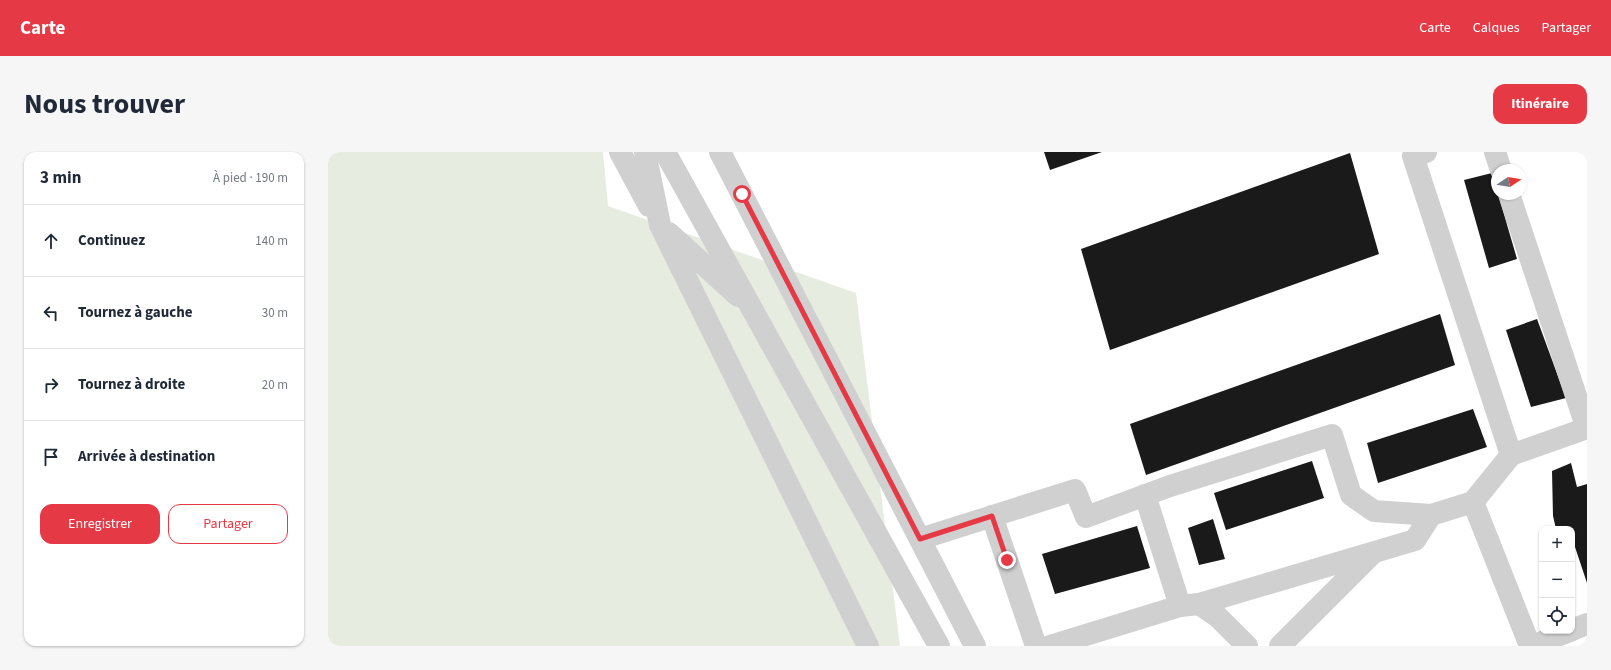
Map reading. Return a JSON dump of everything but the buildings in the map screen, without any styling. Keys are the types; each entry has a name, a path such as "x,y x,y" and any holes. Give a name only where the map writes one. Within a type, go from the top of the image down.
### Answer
{"street":[{"path":"620,152 660,226 868,646"},
{"path":"645,152 660,226 752,309"},
{"path":"665,152 939,646"},
{"path":"720,152 975,646"},
{"path":"1426,152 1413,156 1510,455"},
{"path":"1495,152 1499,164"},
{"path":"920,539 1075,490 1086,517 1145,495 1332,435 1351,495 1374,511 1431,515 1473,502 1510,455 1587,429 1511,200"},
{"path":"1145,495 1190,605 1218,616 1247,646"},
{"path":"1473,502 1531,646 1563,634"},
{"path":"1050,646 1415,540 1431,515"},
{"path":"992,516 1036,646"},
{"path":"1280,646 1373,552"},
{"path":"1575,629 1587,624"},
{"path":"1572,634 1578,646"}],"shaded area":[{"path":"328,152 603,152 608,206 856,293 900,646 328,646"}],"route":[{"path":"742,194 920,539 992,516 1007,560"}]}
